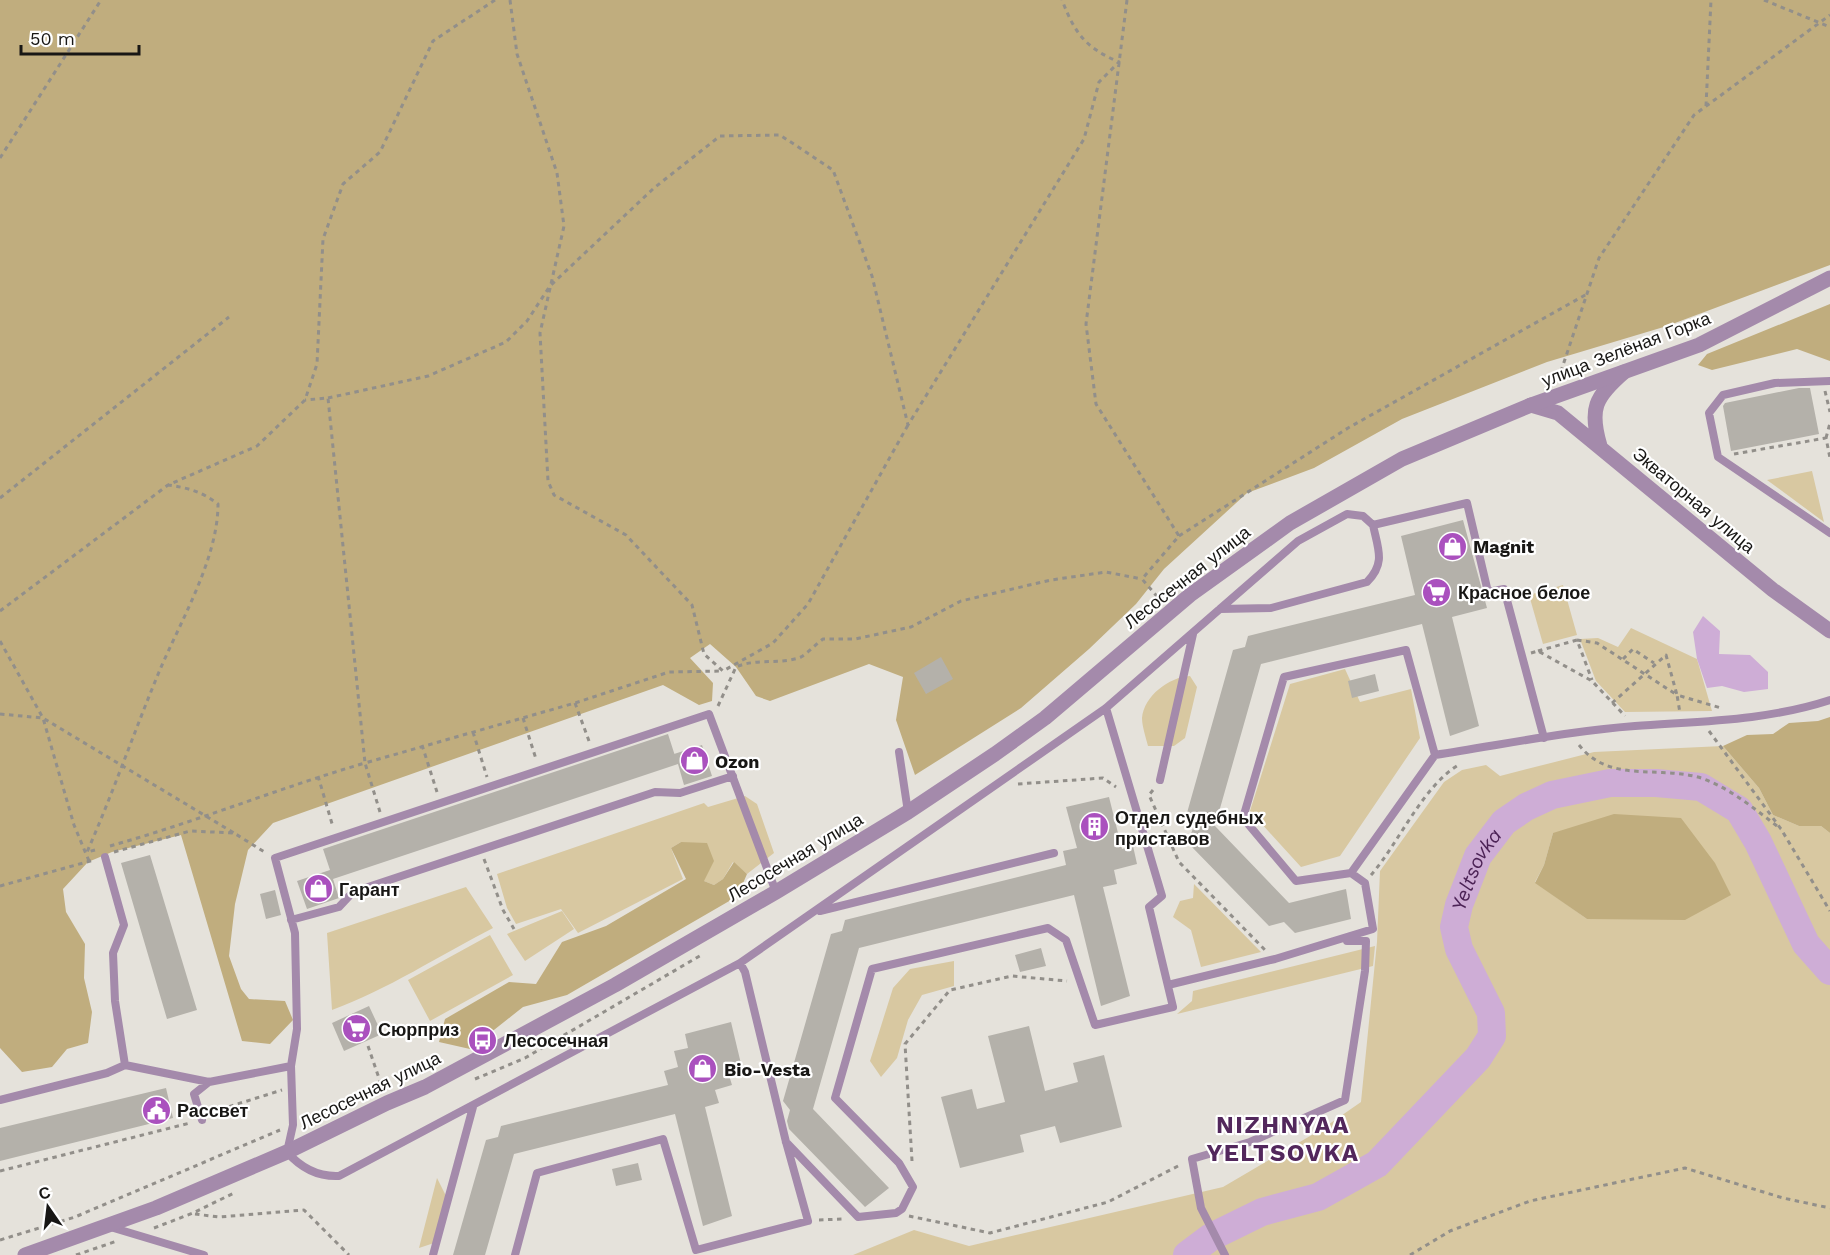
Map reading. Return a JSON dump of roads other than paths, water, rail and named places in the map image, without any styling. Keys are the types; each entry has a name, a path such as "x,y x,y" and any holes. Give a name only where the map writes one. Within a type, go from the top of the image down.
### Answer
{"street":[{"name":"улица Зелёная Горка","path":"1532,405 1699,345 1830,278"},
{"path":"1600,446 1593,424 1595,404 1608,386 1624,372"},
{"name":"Экваторная улица","path":"1532,405 1558,413 1773,590 1830,631"},
{"name":"Лесосечная улица","path":"26,1255 107,1226 287,1152 387,1102 425,1087 615,985 908,812 1045,718 1170,612 1290,523 1402,459 1532,405"}],"lane":[{"path":"1826,380 1774,383 1723,395 1709,412 1718,457 1830,533"},
{"path":"1373,525 1467,503 1488,592 1504,589 1544,738"},
{"path":"776,892 709,714 693,717 275,858 295,933 297,1029 291,1066 293,1125 287,1152 296,1162 322,1176 339,1176 473,1107 740,963 1106,708 1298,541 1347,514 1363,516 1373,525 1380,561 1377,572 1367,582 1271,608 1220,609"},
{"path":"1160,780 1193,634"},
{"path":"1168,985 1275,960 1373,929 1365,883 1351,873 1296,881 1243,818 1284,677 1406,650 1435,755"},
{"path":"1351,873 1435,755 1634,726 1732,720 1797,711 1830,700"},
{"path":"786,1142 858,1217 896,1213 902,1209 913,1187 899,1163 835,1098 872,969 1048,928 1066,940 1095,1025 1173,1008 1149,906 1162,896 1106,708"},
{"path":"899,752 908,812"},
{"path":"291,920 339,907 353,892 655,792 680,793 733,776"},
{"path":"814,912 1054,853"},
{"path":"105,856 124,925 113,953 115,1001 125,1065"},
{"path":"1225,1255 1201,1208 1192,1159 1250,1142 1345,1100 1365,971 1366,940 1340,941"},
{"path":"515,1255 537,1173 663,1139 696,1250 808,1221 786,1142 745,972 740,963"},
{"path":"0,1100 107,1073 125,1065 209,1082 291,1066"},
{"path":"201,1120 194,1094 209,1082"},
{"path":"433,1255 473,1107"},
{"path":"107,1226 204,1255"}],"waterway":[{"name":"Yeltsovka","path":"1187,1255 1211,1237 1262,1212 1318,1197 1377,1164 1478,1058 1492,1036 1491,1013 1459,949 1454,927 1459,905 1478,856 1504,822 1526,807 1552,795 1610,783 1656,783 1701,787 1739,810 1758,842 1806,944 1830,971"}],"place":[{"name":"Magnit","path":"1452,546"},
{"name":"Красное белое","path":"1437,592"},
{"name":"Ozon","path":"694,761"},
{"name":"Отдел судебных приставов","path":"1094,827"},
{"name":"Гарант","path":"318,889"},
{"name":"Сюрприз","path":"357,1029"},
{"name":"Лесосечная","path":"483,1040"},
{"name":"Bio-Vesta","path":"703,1069"},
{"name":"Рассвет","path":"156,1110"}],"district":[{"name":"NIZHNYAA YELTSOVKA","path":"1283,1139"}]}
